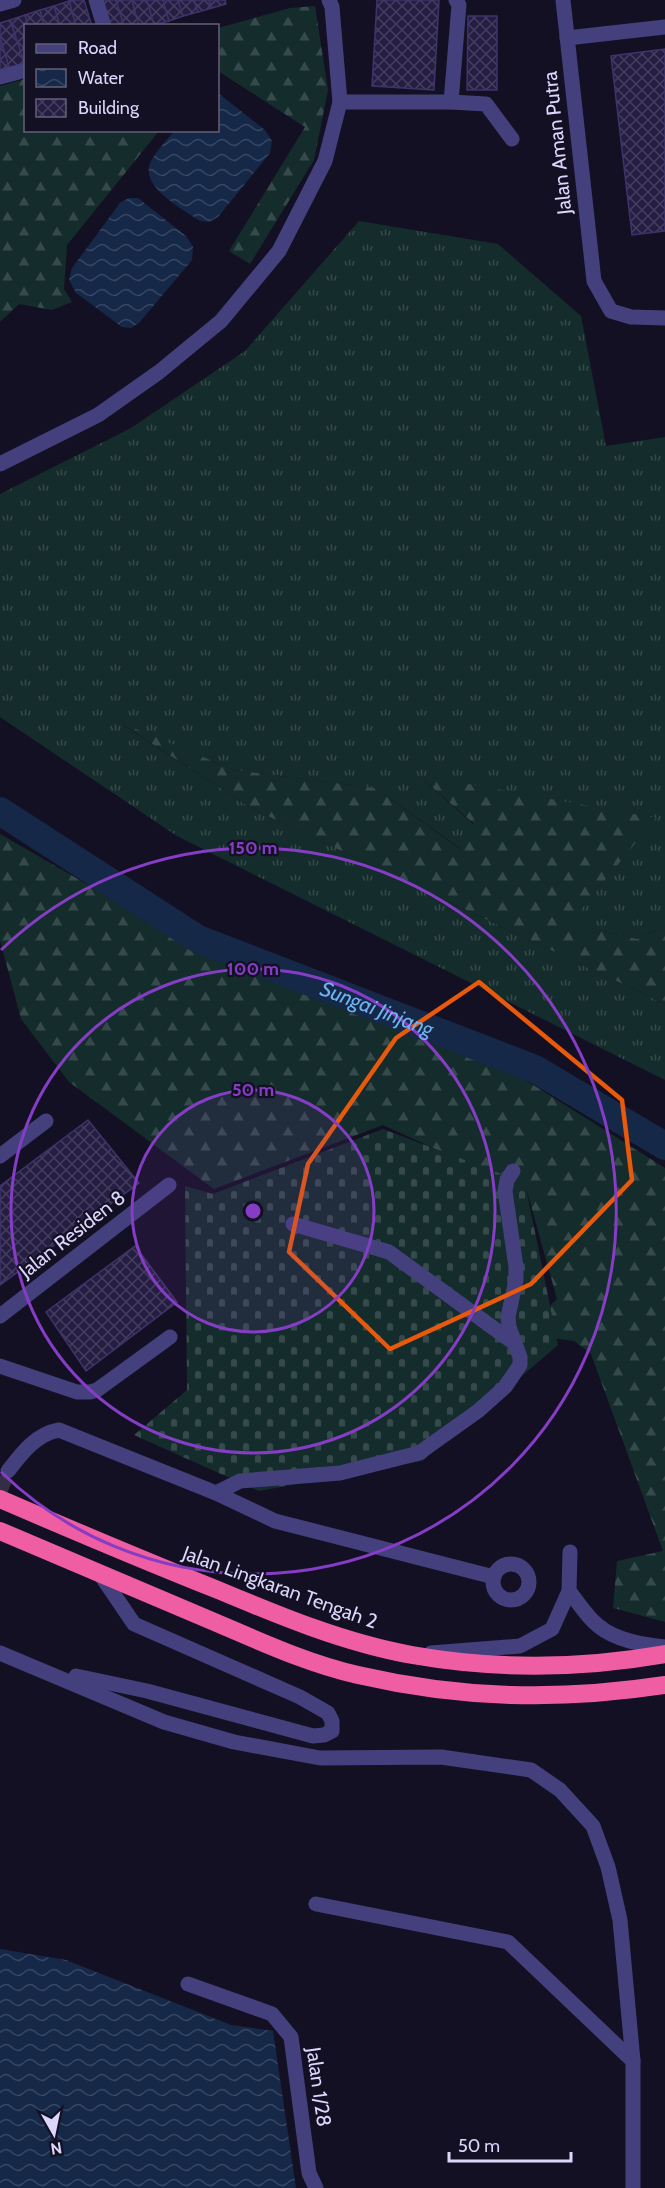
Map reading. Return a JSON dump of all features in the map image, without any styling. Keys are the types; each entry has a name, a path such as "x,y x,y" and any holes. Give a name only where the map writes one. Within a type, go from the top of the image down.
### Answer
{"highway":[{"name":"Jalan Lingkaran Tengah 2","path":"0,1499 274,1613 363,1643 410,1655 468,1663 576,1666 665,1654"},
{"path":"0,1531 264,1643 356,1675 465,1694 521,1697 576,1696 665,1685"}],"street":[{"path":"0,4 14,0"},
{"path":"96,0 103,24"},
{"path":"0,464 98,415 159,372 221,321 279,251 326,161 340,102 332,7 329,0"},
{"path":"451,102 459,5 456,0"},
{"name":"Jalan Aman Putra","path":"562,0 594,281 611,311 631,317 665,318"},
{"path":"567,38 665,27"},
{"path":"0,77 24,71"},
{"path":"340,102 486,104 512,139"},
{"path":"0,1156 46,1121"},
{"path":"216,1493 240,1481 340,1473 419,1453 478,1411 506,1387 520,1365 520,1356 509,1327 508,1317 516,1280 516,1267 505,1191 507,1180 513,1171"},
{"name":"Jalan Residen 8","path":"0,1316 170,1185"},
{"path":"293,1224 388,1252 514,1343"},
{"path":"0,1366 77,1392 90,1392 97,1390 170,1337"},
{"path":"8,1471 28,1447 48,1432 59,1430 216,1493 275,1521 494,1577"},
{"path":"410,1655 520,1646 552,1629 569,1591 570,1552"},
{"path":"43,1670 147,1691 313,1736 324,1735 332,1731 333,1721 328,1713 300,1696 134,1624 100,1574"},
{"path":"569,1591 594,1622 609,1633 633,1643 665,1647"},
{"path":"0,1653 164,1722 234,1742 320,1758 441,1757 531,1770 560,1790 593,1826 608,1866 620,1920 633,2061 633,2188"},
{"path":"316,1904 508,1942 633,2061"},
{"name":"Jalan 1/28","path":"188,1984 272,2014 291,2037 309,2173 316,2188"}],"highlighted area":[{"path":"479,982 622,1100 632,1180 531,1284 390,1349 289,1252 308,1164 396,1038"}],"green space":[{"path":"315,6 328,90 314,160 250,264 229,251 305,127 219,72 219,28 290,8"},
{"path":"24,79 24,132 158,132 67,245 64,289 72,302 52,310 19,304 0,322 0,86"},
{"path":"359,221 498,244 581,316 606,446 665,437 665,926 637,939 569,923 655,818 419,776 474,825 461,849 375,788 234,770 121,724 251,808 665,1004 665,1080 177,836 0,717 0,494 131,428 245,351"},
{"path":"117,721 234,770 375,788 460,849 474,824 418,775 656,818 570,923 637,939 665,926 665,1004 251,808"},
{"path":"0,834 177,936 394,1024 484,1054 665,1168 665,1622 613,1608 617,1561 663,1551 591,1354 574,1341 552,1338 517,1339 557,1299 527,1191 383,1125 214,1189 69,1082 21,1019 0,940"},
{"path":"383,1129 525,1183 558,1345 422,1461 259,1491 134,1435 187,1390 185,1186 213,1194"}],"water":[{"path":"219,94 265,130 272,141 270,153 218,217 209,222 200,221 156,188 149,170 151,161 173,132 219,132"},
{"path":"129,198 138,198 186,236 193,247 192,260 139,323 131,328 122,327 76,293 69,280 72,268 120,203"},
{"path":"0,1949 66,1960 231,2025 273,2031 296,2188 0,2188"}],"building":[{"path":"84,0 91,24 75,24 69,1"},
{"path":"101,0 116,0 123,24 107,24"},
{"path":"116,0 132,0 138,24 123,24"},
{"path":"132,0 147,0 154,24 138,24"},
{"path":"147,0 163,0 169,21 154,24"},
{"path":"163,0 178,0 183,16 169,21"},
{"path":"178,0 194,0 198,12 183,16"},
{"path":"194,0 209,0 212,8 198,12"},
{"path":"209,0 225,0 226,4 212,8"},
{"path":"377,0 439,0 434,90 372,86"},
{"path":"69,1 75,24 59,24 54,6"},
{"path":"54,6 59,24 44,24 40,10"},
{"path":"40,10 44,24 27,24 25,15"},
{"path":"25,15 27,24 24,24 24,62 10,20"},
{"path":"468,16 497,16 497,90 467,90"},
{"path":"10,20 24,65 10,70 0,38 0,23"},
{"path":"0,38 10,70 0,73"},
{"path":"665,49 665,231 632,235 611,56"},
{"path":"88,1120 139,1183 0,1285 0,1186"},
{"path":"135,1246 177,1302 86,1371 46,1312"}],"waterway":[{"name":"Sungai Jinjang","path":"0,811 198,939 535,1069 665,1146"}],"tunnel":[{"path":"0,1491 8,1471"}]}
